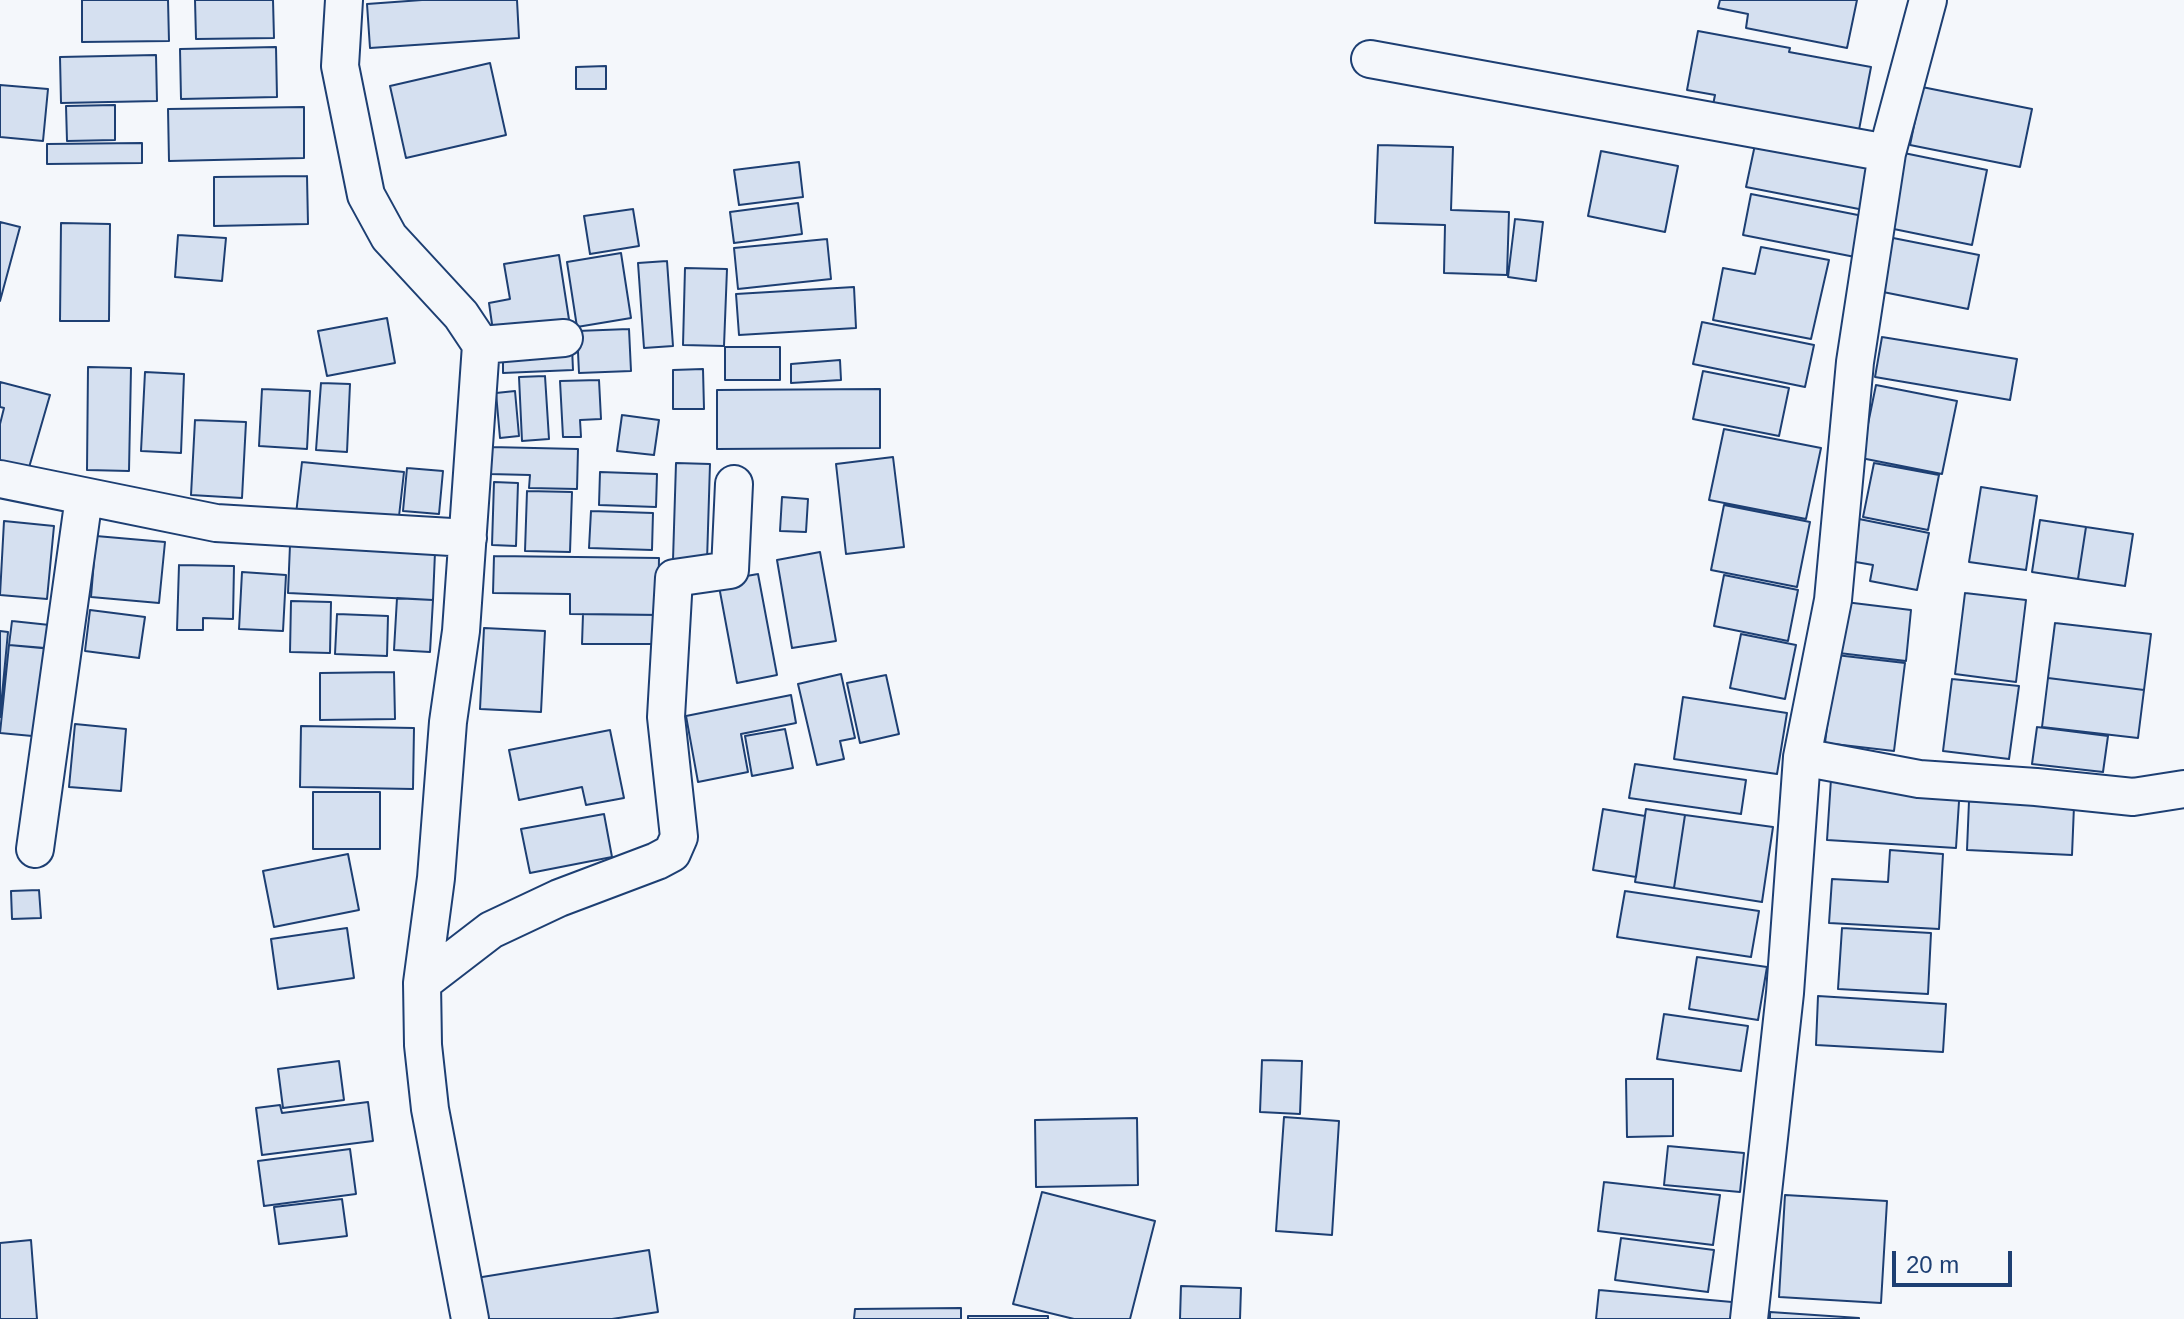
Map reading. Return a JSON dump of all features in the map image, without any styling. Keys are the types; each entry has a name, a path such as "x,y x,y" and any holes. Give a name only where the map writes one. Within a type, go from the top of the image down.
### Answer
{"street":[{"path":"344,0 340,66 366,195 389,237 461,315 481,345 461,631 448,722 436,878 422,983 423,1045 430,1109 470,1319"},
{"path":"1749,1319 1785,993 1802,757 1833,600 1855,362 1887,153 1928,0"},
{"path":"1370,59 1887,153"},
{"path":"481,345 564,338"},
{"path":"0,479 216,523 468,538"},
{"path":"422,983 491,930 559,898 672,853 679,837 666,717 674,578 730,570 734,484"},
{"path":"35,849 84,497"},
{"path":"1802,757 1919,779 2133,797 2184,789"}],"building":[{"path":"82,0 168,0 169,41 82,42"},
{"path":"195,0 273,0 274,38 196,39"},
{"path":"422,0 517,0 519,38 370,48 367,4"},
{"path":"1720,0 1857,0 1847,48 1746,28 1748,14 1718,8"},
{"path":"1698,31 1871,67 1858,135 1712,110 1715,95 1687,90"},
{"path":"276,47 277,97 181,99 180,49"},
{"path":"156,55 157,101 61,103 60,57"},
{"path":"490,63 506,135 406,158 390,86"},
{"path":"606,66 606,89 576,89 576,67"},
{"path":"0,85 48,89 43,141 0,137"},
{"path":"1922,87 2032,109 2020,167 1910,145"},
{"path":"115,105 115,140 67,141 66,106"},
{"path":"304,107 304,158 169,161 168,109"},
{"path":"1756,140 1873,163 1864,210 1746,187"},
{"path":"142,143 142,163 47,164 47,144"},
{"path":"1378,145 1453,147 1451,210 1509,212 1507,275 1444,273 1445,225 1375,223"},
{"path":"1601,151 1678,166 1665,232 1588,216"},
{"path":"1899,152 1987,170 1972,245 1884,227"},
{"path":"799,162 803,197 739,205 734,170"},
{"path":"307,176 308,224 214,226 214,177"},
{"path":"1751,194 1863,216 1855,257 1743,235"},
{"path":"798,203 802,234 734,243 730,212"},
{"path":"633,209 639,246 590,254 584,216"},
{"path":"1515,219 1543,222 1536,281 1508,277"},
{"path":"0,222 20,227 0,301"},
{"path":"61,223 110,224 109,321 60,321"},
{"path":"178,235 226,238 222,281 175,277"},
{"path":"1888,237 1979,255 1968,309 1878,291"},
{"path":"827,239 831,279 738,289 734,248"},
{"path":"1761,247 1829,260 1811,339 1713,320 1723,268 1755,274"},
{"path":"621,253 631,318 577,327 567,262"},
{"path":"559,255 570,326 494,338 489,303 510,299 504,264"},
{"path":"667,261 673,346 644,348 638,263"},
{"path":"685,268 727,269 724,346 683,345"},
{"path":"854,287 856,328 739,335 736,294"},
{"path":"387,318 395,363 327,376 318,331"},
{"path":"1702,322 1814,345 1805,387 1693,364"},
{"path":"629,329 631,371 579,373 577,331"},
{"path":"1882,337 2017,359 2010,400 1875,377"},
{"path":"572,347 573,370 503,373 503,350"},
{"path":"725,347 780,347 780,380 725,380"},
{"path":"840,360 841,380 791,383 791,364"},
{"path":"88,367 131,368 129,471 87,470"},
{"path":"703,369 704,409 673,409 673,370"},
{"path":"1703,371 1789,388 1779,436 1693,419"},
{"path":"145,372 184,374 181,453 141,451"},
{"path":"545,376 549,439 522,441 519,377"},
{"path":"599,380 601,419 580,420 581,437 563,437 560,381"},
{"path":"0,382 50,395 28,471 0,464 0,424 4,408 0,407"},
{"path":"321,383 350,384 347,452 316,450"},
{"path":"1876,385 1957,401 1942,474 1861,458"},
{"path":"262,389 310,391 307,449 259,446"},
{"path":"880,389 880,448 717,449 717,390"},
{"path":"515,391 519,436 500,438 496,393"},
{"path":"622,415 659,420 654,455 617,451"},
{"path":"195,420 246,422 242,498 191,495"},
{"path":"1724,429 1821,448 1806,519 1709,500"},
{"path":"490,447 578,449 577,489 529,488 530,475 489,474"},
{"path":"893,457 904,547 846,554 836,464"},
{"path":"302,462 404,472 398,525 296,514"},
{"path":"676,463 710,464 707,561 673,560"},
{"path":"1874,463 1939,475 1928,530 1863,517"},
{"path":"407,468 443,471 439,514 403,511"},
{"path":"600,472 657,474 656,507 599,505"},
{"path":"494,482 518,483 516,546 492,545"},
{"path":"1981,487 2037,496 2026,570 1969,562"},
{"path":"527,491 572,492 570,552 525,551"},
{"path":"782,497 808,499 806,532 780,531"},
{"path":"1724,505 1810,522 1797,587 1711,570"},
{"path":"591,511 653,513 652,550 589,548"},
{"path":"1859,519 1929,533 1917,590 1870,581 1873,565 1850,561"},
{"path":"2040,520 2086,527 2078,579 2032,572"},
{"path":"4,521 54,526 47,599 0,595"},
{"path":"2086,527 2133,534 2125,586 2078,579"},
{"path":"96,536 165,542 159,603 91,597"},
{"path":"290,545 435,552 433,600 288,593"},
{"path":"820,552 836,641 792,648 777,560"},
{"path":"494,556 659,558 658,615 570,614 570,594 493,593"},
{"path":"179,565 234,566 233,619 203,618 203,630 177,630"},
{"path":"242,572 286,575 283,631 239,629"},
{"path":"758,574 777,675 737,683 718,581"},
{"path":"1724,575 1798,590 1788,641 1714,626"},
{"path":"1965,593 2026,600 2016,682 1955,674"},
{"path":"397,598 433,600 430,652 394,650"},
{"path":"291,601 331,602 330,653 290,652"},
{"path":"1845,602 1911,610 1906,661 1839,653"},
{"path":"90,610 145,617 139,658 85,651"},
{"path":"337,614 388,616 387,656 335,654"},
{"path":"583,614 662,615 662,644 582,644"},
{"path":"12,621 59,626 57,649 9,645"},
{"path":"2055,623 2151,634 2144,690 2048,678"},
{"path":"484,628 545,631 541,712 480,709"},
{"path":"0,631 8,632 0,717"},
{"path":"1741,634 1796,645 1785,699 1730,688"},
{"path":"9,645 52,649 43,737 0,733"},
{"path":"1836,655 1905,663 1894,751 1825,743"},
{"path":"394,672 395,719 320,720 320,673"},
{"path":"841,674 855,738 840,741 844,759 817,765 798,684"},
{"path":"886,675 899,734 860,743 847,683"},
{"path":"2048,678 2144,690 2138,738 2042,727"},
{"path":"1952,679 2019,686 2009,759 1943,751"},
{"path":"791,695 796,723 741,734 748,772 698,782 686,716"},
{"path":"1683,697 1787,713 1777,774 1674,759"},
{"path":"75,724 126,729 121,791 69,787"},
{"path":"301,726 414,728 413,789 300,787"},
{"path":"2037,727 2108,736 2103,772 2032,764"},
{"path":"785,729 793,768 752,776 745,736"},
{"path":"610,730 624,798 586,805 582,787 519,800 509,750"},
{"path":"1635,764 1746,780 1741,814 1629,798"},
{"path":"1831,779 1960,786 1956,848 1827,840"},
{"path":"313,792 380,792 380,849 313,849"},
{"path":"1969,801 2074,806 2072,855 1967,850"},
{"path":"1603,809 1645,816 1636,877 1593,870"},
{"path":"1646,809 1685,815 1674,888 1635,882"},
{"path":"604,814 612,857 530,873 521,829"},
{"path":"1685,815 1773,827 1762,902 1674,888"},
{"path":"1890,850 1943,854 1939,929 1829,923 1832,879 1888,882"},
{"path":"348,854 359,910 274,927 263,871"},
{"path":"39,890 41,918 12,919 11,891"},
{"path":"1625,891 1759,911 1751,957 1617,937"},
{"path":"347,928 354,978 278,989 271,939"},
{"path":"1842,928 1931,933 1928,994 1838,989"},
{"path":"1697,957 1767,967 1758,1020 1689,1009"},
{"path":"1818,996 1946,1004 1943,1052 1816,1045"},
{"path":"1664,1014 1748,1026 1741,1071 1657,1059"},
{"path":"1262,1060 1302,1061 1300,1114 1260,1112"},
{"path":"339,1061 344,1100 283,1108 278,1069"},
{"path":"1626,1079 1673,1079 1673,1136 1627,1137"},
{"path":"368,1102 373,1141 262,1155 256,1108 280,1105 282,1113"},
{"path":"1284,1117 1339,1121 1332,1235 1276,1231"},
{"path":"1137,1118 1138,1185 1036,1187 1035,1120"},
{"path":"1668,1146 1744,1153 1740,1192 1664,1185"},
{"path":"350,1149 356,1194 264,1206 258,1161"},
{"path":"1604,1182 1720,1195 1713,1245 1598,1231"},
{"path":"1042,1192 1155,1221 1130,1319 1074,1319 1013,1304"},
{"path":"1785,1195 1887,1201 1881,1303 1779,1297"},
{"path":"342,1199 347,1236 279,1244 274,1207"},
{"path":"1621,1238 1714,1250 1708,1292 1615,1280"},
{"path":"31,1240 37,1319 0,1319 0,1243"},
{"path":"649,1250 658,1312 612,1319 483,1319 476,1278"},
{"path":"1181,1286 1241,1288 1240,1319 1180,1319"},
{"path":"1599,1290 1732,1302 1731,1319 1596,1319"},
{"path":"961,1308 961,1319 854,1319 855,1309"},
{"path":"1770,1312 1859,1318 1859,1319 1770,1319"},
{"path":"968,1316 1048,1316 1048,1319 968,1319"}]}
